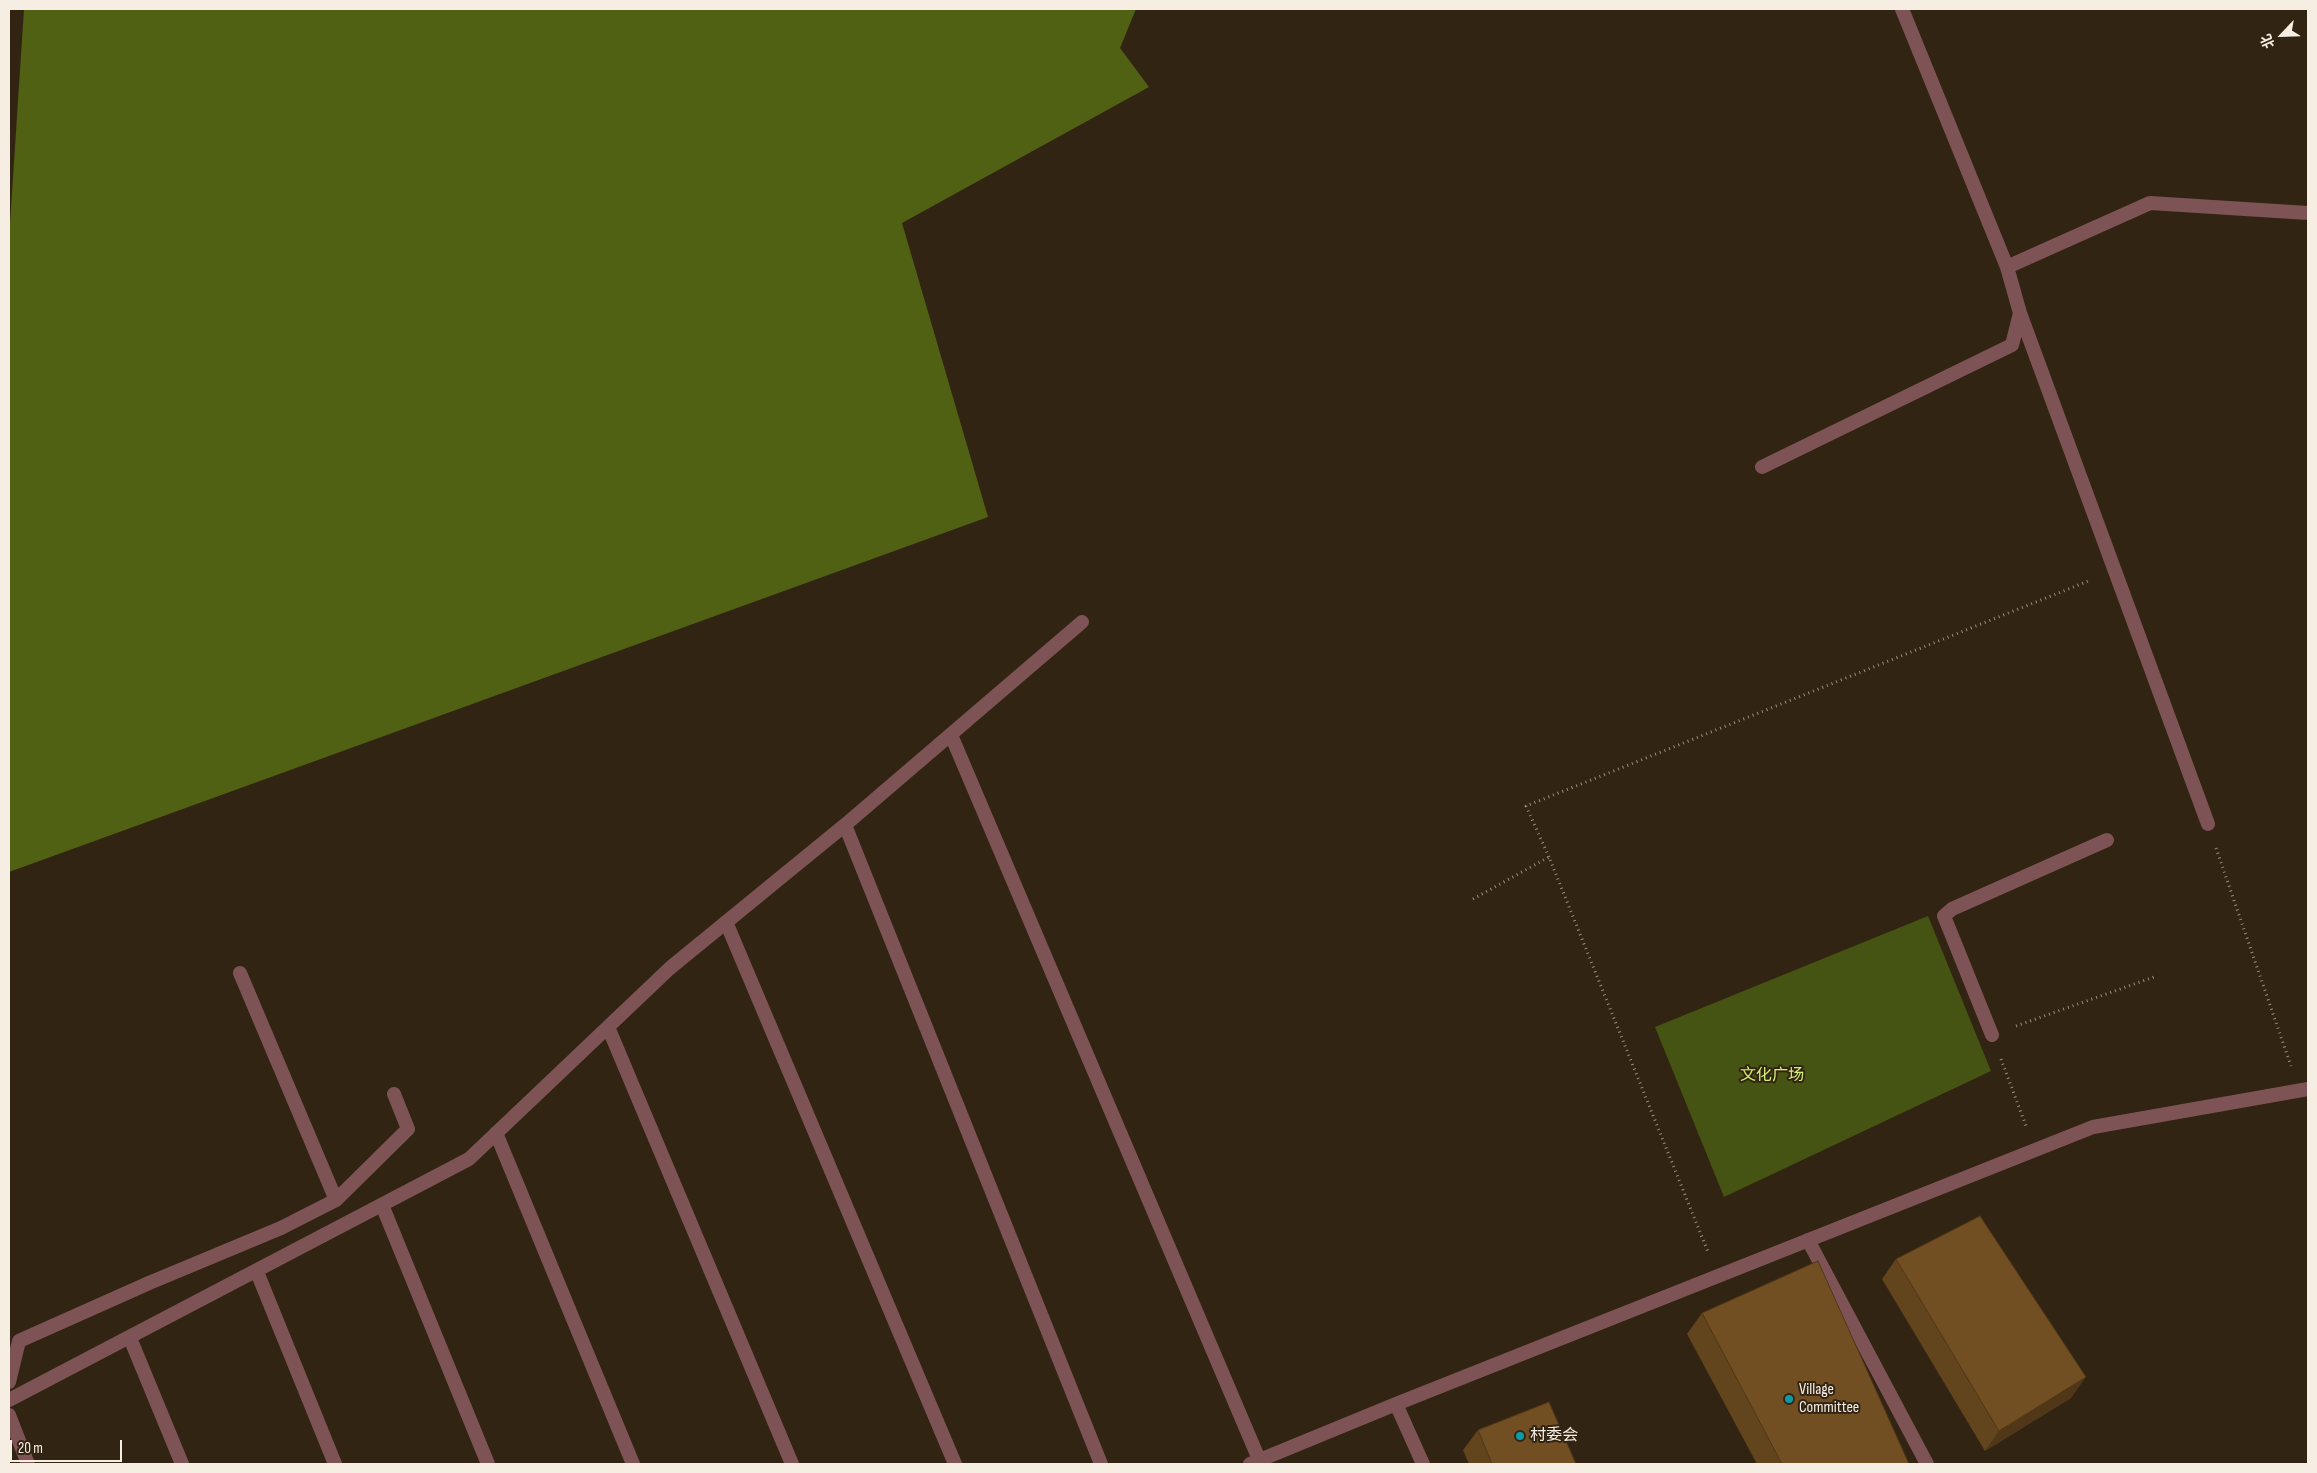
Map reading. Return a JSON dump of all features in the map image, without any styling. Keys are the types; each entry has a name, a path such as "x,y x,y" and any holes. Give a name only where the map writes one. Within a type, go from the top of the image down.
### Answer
{"street":[{"path":"1902,9 2006,267 2020,313 2208,824"},
{"path":"2006,267 2150,203 2308,213"},
{"path":"1762,467 2012,345 2020,313"},
{"path":"9,1400 257,1272 469,1159 670,968 845,825 1082,622"},
{"path":"951,735 1257,1463 1396,1404 2093,1127 2304,1090"},
{"path":"845,825 1101,1464"},
{"path":"1992,1035 1944,916 1952,909 2108,840"},
{"path":"726,922 955,1464"},
{"path":"240,973 336,1200"},
{"path":"608,1027 792,1464"},
{"path":"9,1382 19,1341 149,1283 281,1228 336,1200 408,1129 394,1094"},
{"path":"496,1133 633,1464"},
{"path":"382,1205 488,1464"},
{"path":"1808,1240 1927,1464"},
{"path":"257,1272 335,1464"},
{"path":"130,1338 182,1464"},
{"path":"1396,1404 1423,1464"},
{"path":"9,1415 28,1464"}],"path":[{"path":"1718,1276 1549,857 1526,806 2114,571"},
{"path":"2208,824 2304,1090"},
{"path":"1472,899 1549,857"},
{"path":"2035,1150 1992,1035 2154,977"}],"green space":[{"path":"24,9 1136,9 1120,48 1149,87 902,223 988,517 9,872 9,239"},
{"name":"文化广场","path":"1928,916 1991,1071 1724,1197 1655,1027"}],"building":[{"path":"1980,1216 2086,1377 1999,1431 1896,1259"},
{"name":"Village Committee","path":"1818,1261 1909,1464 1782,1464 1702,1313"},
{"path":"1549,1402 1576,1464 1492,1464 1478,1430"}],"place":[{"name":"Village Committee","path":"1789,1399"},
{"name":"村委会","path":"1520,1436"}]}
